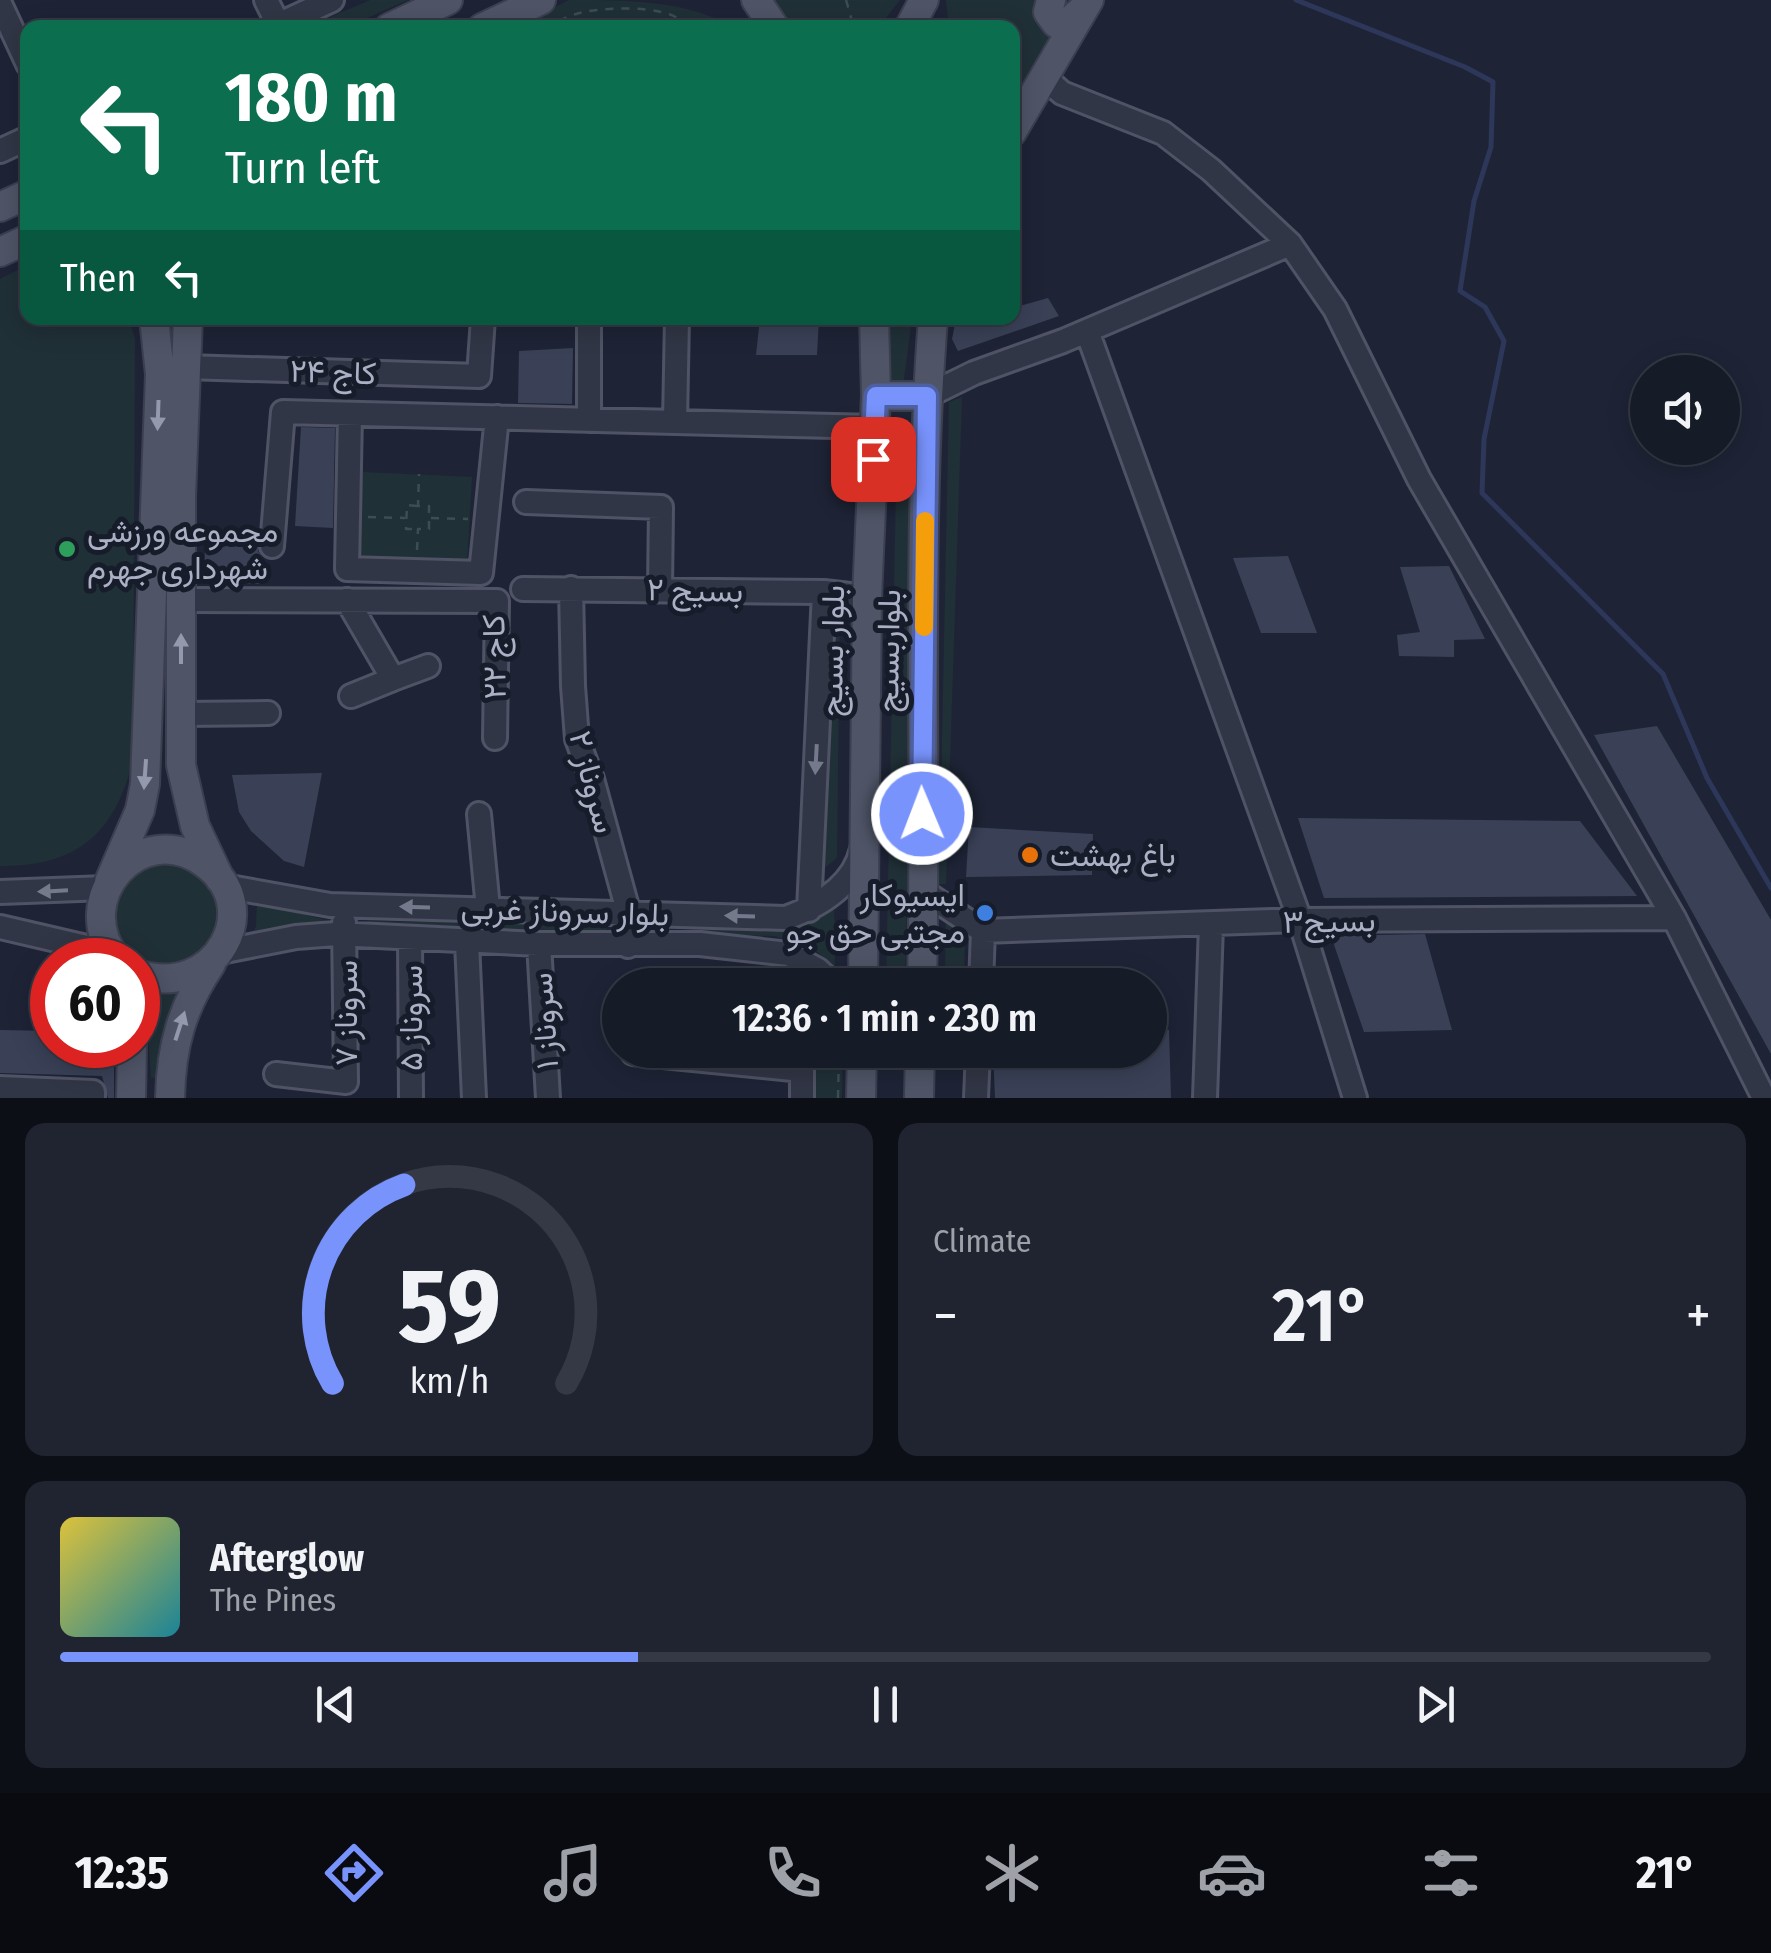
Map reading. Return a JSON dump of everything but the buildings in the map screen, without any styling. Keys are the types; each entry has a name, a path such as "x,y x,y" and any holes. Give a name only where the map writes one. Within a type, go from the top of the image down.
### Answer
{"main road":[{"path":"406,20 448,0"},
{"path":"505,20 541,0"},
{"path":"1051,0 1048,15 1060,24 1069,22 1087,3"},
{"path":"1020,118 1087,3"},
{"path":"107,938 100,921 108,885 140,810 145,784 160,374 155,325"},
{"path":"170,1098 176,1032 190,994 216,956 231,920 222,882 195,826 181,765 188,325"},
{"name":"بلوار بسیج","path":"862,968 867,597 876,396 874,325"},
{"name":"بلواربسیج","path":"922,968 921,775 932,325"},
{"path":"876,396 927,396"},
{"path":"147,721 181,718"},
{"path":"108,885 124,865 143,854 164,850 186,853 206,863 222,882"},
{"path":"160,980 176,980 196,973 216,956"},
{"path":"132,1068 132,1098"},
{"path":"861,1098 862,1068"},
{"path":"919,1098 920,1068"}],"street":[{"path":"288,20 332,0"},
{"path":"0,4 20,47"},
{"path":"1044,77 1062,93 1163,133 1211,170 1290,244 1335,309 1419,479 1674,918 1764,1098"},
{"path":"927,396 974,373 1086,332 1290,244"},
{"name":"کاج ۲۴","path":"186,367 479,376 483,325"},
{"path":"589,325 589,420"},
{"path":"676,422 677,325"},
{"path":"1086,332 1300,920 1356,1098"},
{"path":"272,546 283,412 875,427"},
{"path":"350,414 347,569 481,574 497,418"},
{"path":"526,502 662,507 660,590"},
{"name":"سروناز ۲","path":"571,588 578,740 633,929 628,946"},
{"name":"بسیج ۲","path":"523,589 824,592 867,597"},
{"name":"بلوار بسیج","path":"808,910 824,592"},
{"name":"کاج ۲۲","path":"181,600 497,600 494,738"},
{"path":"347,600 393,679"},
{"name":"کاج ۲۲","path":"351,696 428,666"},
{"path":"181,718 268,713"},
{"path":"479,814 488,909"},
{"name":"بلوار سروناز غربی","path":"222,882 349,905 786,918 808,910 848,880 858,868 864,836"},
{"path":"0,892 108,885"},
{"path":"924,892 983,931 982,968"},
{"path":"346,934 343,922 349,905"},
{"name":"بسیج۳","path":"983,931 1300,920 1674,918"},
{"path":"1205,1098 1211,925"},
{"path":"0,927 55,938"},
{"name":"بلوار سروناز غربی","path":"216,956 296,937 346,934 466,942 700,944 789,954 814,968"},
{"name":"سروناز ۷","path":"276,1074 346,1082 346,934"},
{"name":"سروناز ۵","path":"410,938 411,1098"},
{"path":"466,942 474,1098"},
{"name":"سروناز ۱","path":"539,944 548,1098"},
{"path":"802,961 802,968"},
{"path":"802,1068 802,1098"},
{"path":"976,1098 977,1068"},
{"path":"0,1088 67,1094 93,1092 93,1098"}],"path":[{"path":"563,20 598,10 640,10 675,15 679,20"},
{"path":"418,506 419,474"},
{"path":"407,505 418,506 429,506 429,529 406,529 407,505"},
{"path":"360,517 406,518"},
{"path":"429,518 470,519"},
{"path":"416,561 418,529"},
{"path":"838,1068 838,1098"}],"shaded area":[{"path":"370,0 408,0 363,20 323,20"},
{"path":"569,0 633,1 696,11 719,20 530,20"},
{"path":"771,0 900,0 884,20 788,20"},
{"path":"946,0 1073,0 1020,97 1020,20 948,20"},
{"name":"مجموعه ورزشی شهرداری جهرم","path":"20,269 20,325 130,325 135,339 133,759 116,807 89,841 51,860 0,866 0,279"},
{"path":"886,325 911,325 903,386 888,386"},
{"path":"962,397 946,884 939,884 949,402"},
{"path":"897,438 916,450 905,968 886,968"},
{"path":"363,472 472,477 467,564 357,559"},
{"path":"840,594 837,858 807,882 819,635"},
{"path":"149,864 191,868 208,880 224,919 199,964 160,965 160,938 117,938 114,902 126,882"},
{"path":"834,891 835,968 818,952 775,936 661,933 791,923"},
{"path":"257,900 328,921 250,939 256,926"},
{"path":"946,915 965,931 964,968 945,968"},
{"path":"430,918 606,925 606,931 368,926 369,921 418,922"},
{"path":"160,984 186,985 161,1077 151,1078 150,1068 160,1068"},
{"path":"812,1068 843,1068 842,1098 811,1098"}],"waterway":[{"path":"1296,0 1465,67 1493,82 1491,147 1474,201 1460,291 1485,307 1504,341 1484,439 1482,493 1663,674 1707,778 1771,888"}],"slow traffic":[{"path":"924,627 925,521"}],"place":[{"name":"مجموعه ورزشی شهرداری جهرم","path":"67,549"},
{"name":"باغ بهشت","path":"1030,855"},
{"name":"ایسیوکار مجتبی حق جو","path":"985,913"}],"route":[{"path":"873,459 876,396 927,396 922,814"}]}
